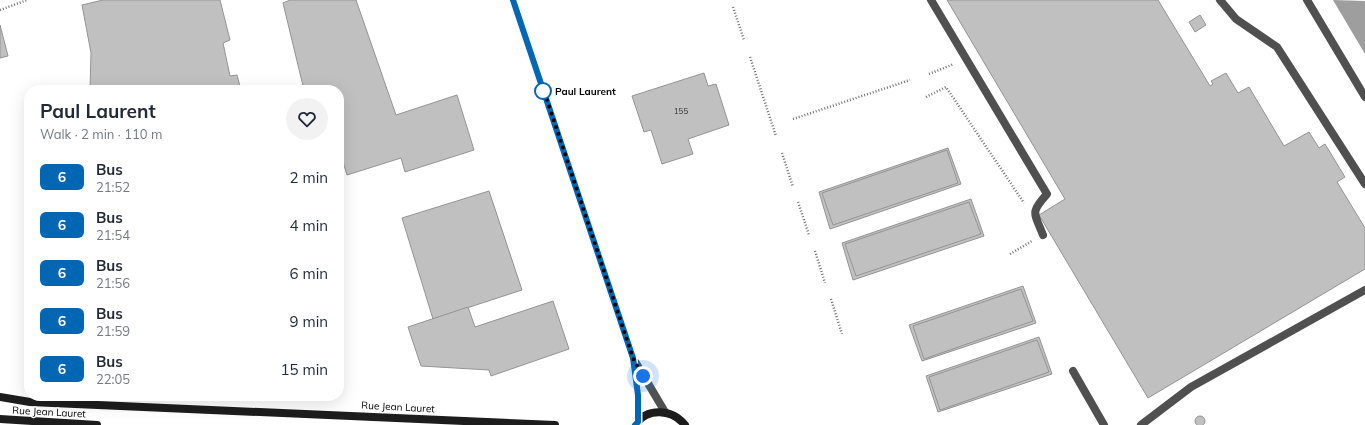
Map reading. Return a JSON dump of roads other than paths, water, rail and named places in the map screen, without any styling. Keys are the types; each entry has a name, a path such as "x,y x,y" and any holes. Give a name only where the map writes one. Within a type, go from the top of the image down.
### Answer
{"street":[{"path":"513,0 633,358 638,395 637,423"},
{"path":"932,0 1047,194 1036,207 1034,212 1043,235"},
{"path":"1220,0 1236,19 1277,47 1365,184"},
{"path":"1308,0 1365,97"},
{"path":"1141,425 1191,387 1365,290"},
{"path":"633,358 665,412"},
{"path":"1073,371 1104,425"},
{"name":"Rue Jean Lauret","path":"0,397 30,402 555,425"},
{"path":"637,423 650,413 665,412 679,418 685,425"},
{"name":"Rue Jean Lauret","path":"0,419 97,425"}],"place":[{"name":"Paul Laurent","path":"543,91"}]}
